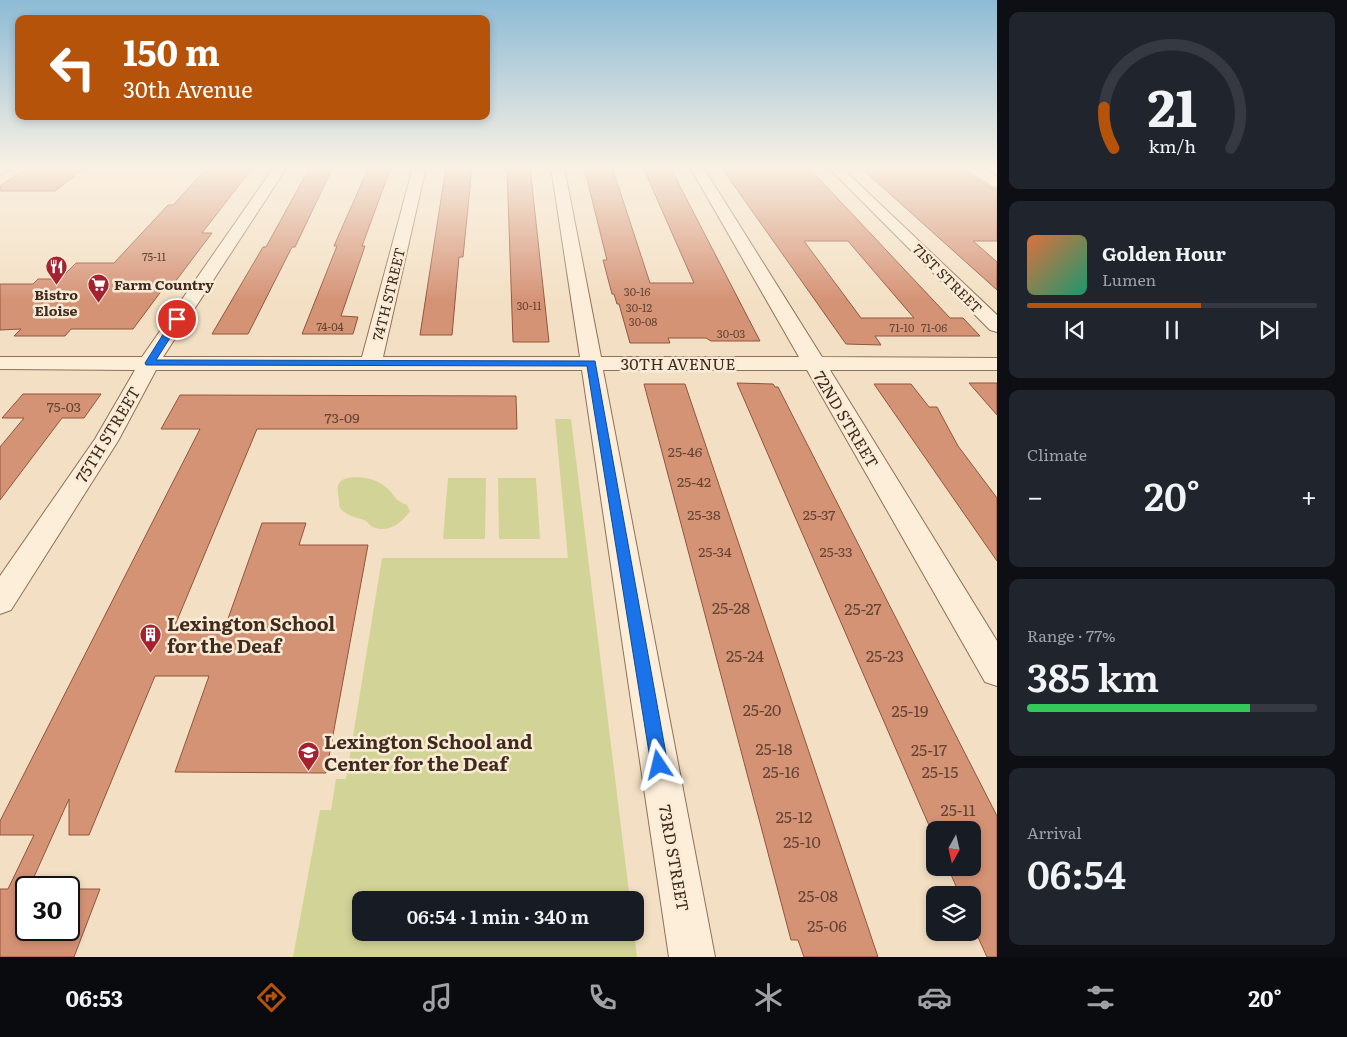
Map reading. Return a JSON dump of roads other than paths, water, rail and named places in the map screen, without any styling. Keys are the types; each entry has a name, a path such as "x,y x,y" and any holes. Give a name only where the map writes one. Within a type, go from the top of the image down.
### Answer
{"street":[{"name":"75TH STREET","path":"0,601 106,441 149,363 250,212"},
{"name":"74TH STREET","path":"371,363 409,212"},
{"name":"73RD STREET","path":"566,212 692,957"},
{"name":"72ND STREET","path":"724,212 997,672"},
{"name":"71ST STREET","path":"881,212 997,326"},
{"name":"30TH AVENUE","path":"0,363 997,364"}],"place":[{"name":"Bistro Eloise","path":"56,285"},
{"name":"Farm Country","path":"98,303"},
{"name":"Lexington School for the Deaf","path":"151,653"},
{"name":"Lexington School and Center for the Deaf","path":"308,771"}]}
